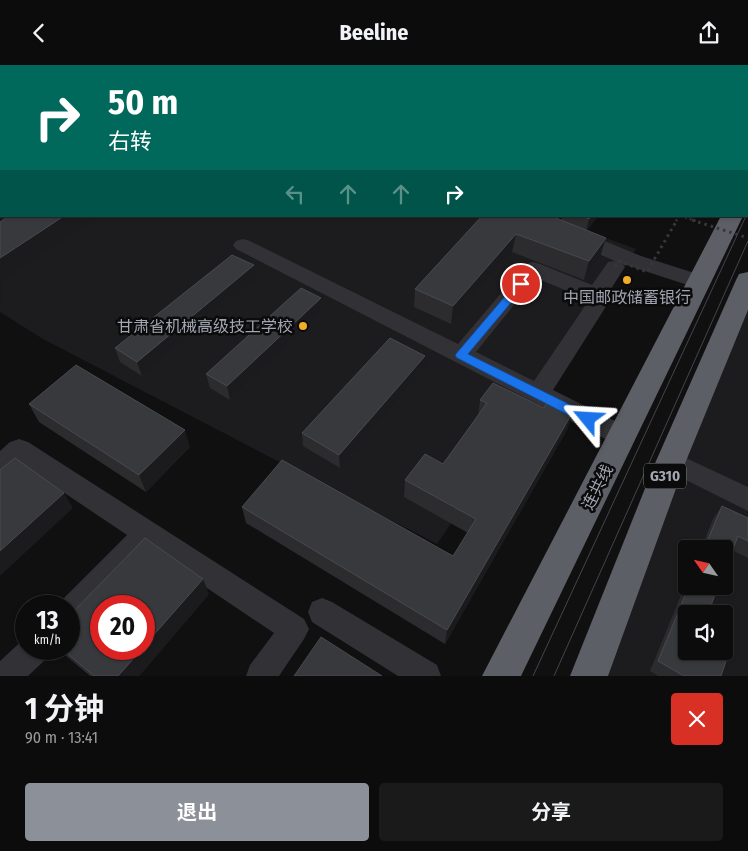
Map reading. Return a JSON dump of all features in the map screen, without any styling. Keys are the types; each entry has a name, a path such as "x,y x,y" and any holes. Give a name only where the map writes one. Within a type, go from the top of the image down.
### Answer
{"highway":[{"name":"连共线","path":"501,676 732,217"},
{"name":"G310","path":"589,676 671,461 747,289"}],"street":[{"path":"529,217 643,263 700,282"},
{"path":"244,245 622,436"},
{"path":"596,295 615,267"},
{"path":"461,355 533,269 602,297 538,394"},
{"path":"0,465 19,449 294,629 261,676"},
{"path":"671,461 748,500"},
{"path":"80,602 147,533"},
{"path":"322,611 426,676"},
{"path":"7,676 23,660"}],"path":[{"path":"615,267 619,261 647,272 679,217"},
{"path":"683,217 748,239"}],"shaded area":[{"name":"甘肃省机械高级技工学校","path":"0,217 549,217 636,249 437,544 43,339 0,312"},
{"path":"748,305 748,676 598,676"}],"building":[{"path":"8,217 62,217 0,258 0,222"},
{"path":"481,217 554,217 606,238 589,261 516,234 453,306 415,289"},
{"path":"232,255 254,265 137,362 115,348"},
{"path":"301,288 321,298 227,386 206,374"},
{"path":"390,338 425,356 339,455 302,433"},
{"path":"76,365 185,430 139,475 29,404"},
{"path":"493,383 544,408 549,399 574,410 447,630 242,507 282,460 453,556 476,519 405,480 425,454 443,464 487,403 480,400"},
{"path":"15,458 64,493 0,551 0,470"},
{"path":"722,506 748,518 748,541 738,536 733,549 733,540 708,540"},
{"path":"145,538 203,579 155,634 155,595 90,595 90,660 132,660 118,676 94,676 75,660 80,660 80,605"},
{"path":"685,595 715,595 711,605 681,605"},
{"path":"678,613 678,660 726,661 721,676 684,676 658,661"},
{"path":"321,637 382,676 294,676"}],"tram line":[{"path":"533,676 746,217"},
{"path":"554,676 748,241"}],"place":[{"name":"中国邮政储蓄银行","path":"627,280"},
{"name":"甘肃省机械高级技工学校","path":"303,326"}],"route":[{"path":"521,284 461,355 588,419"}]}
